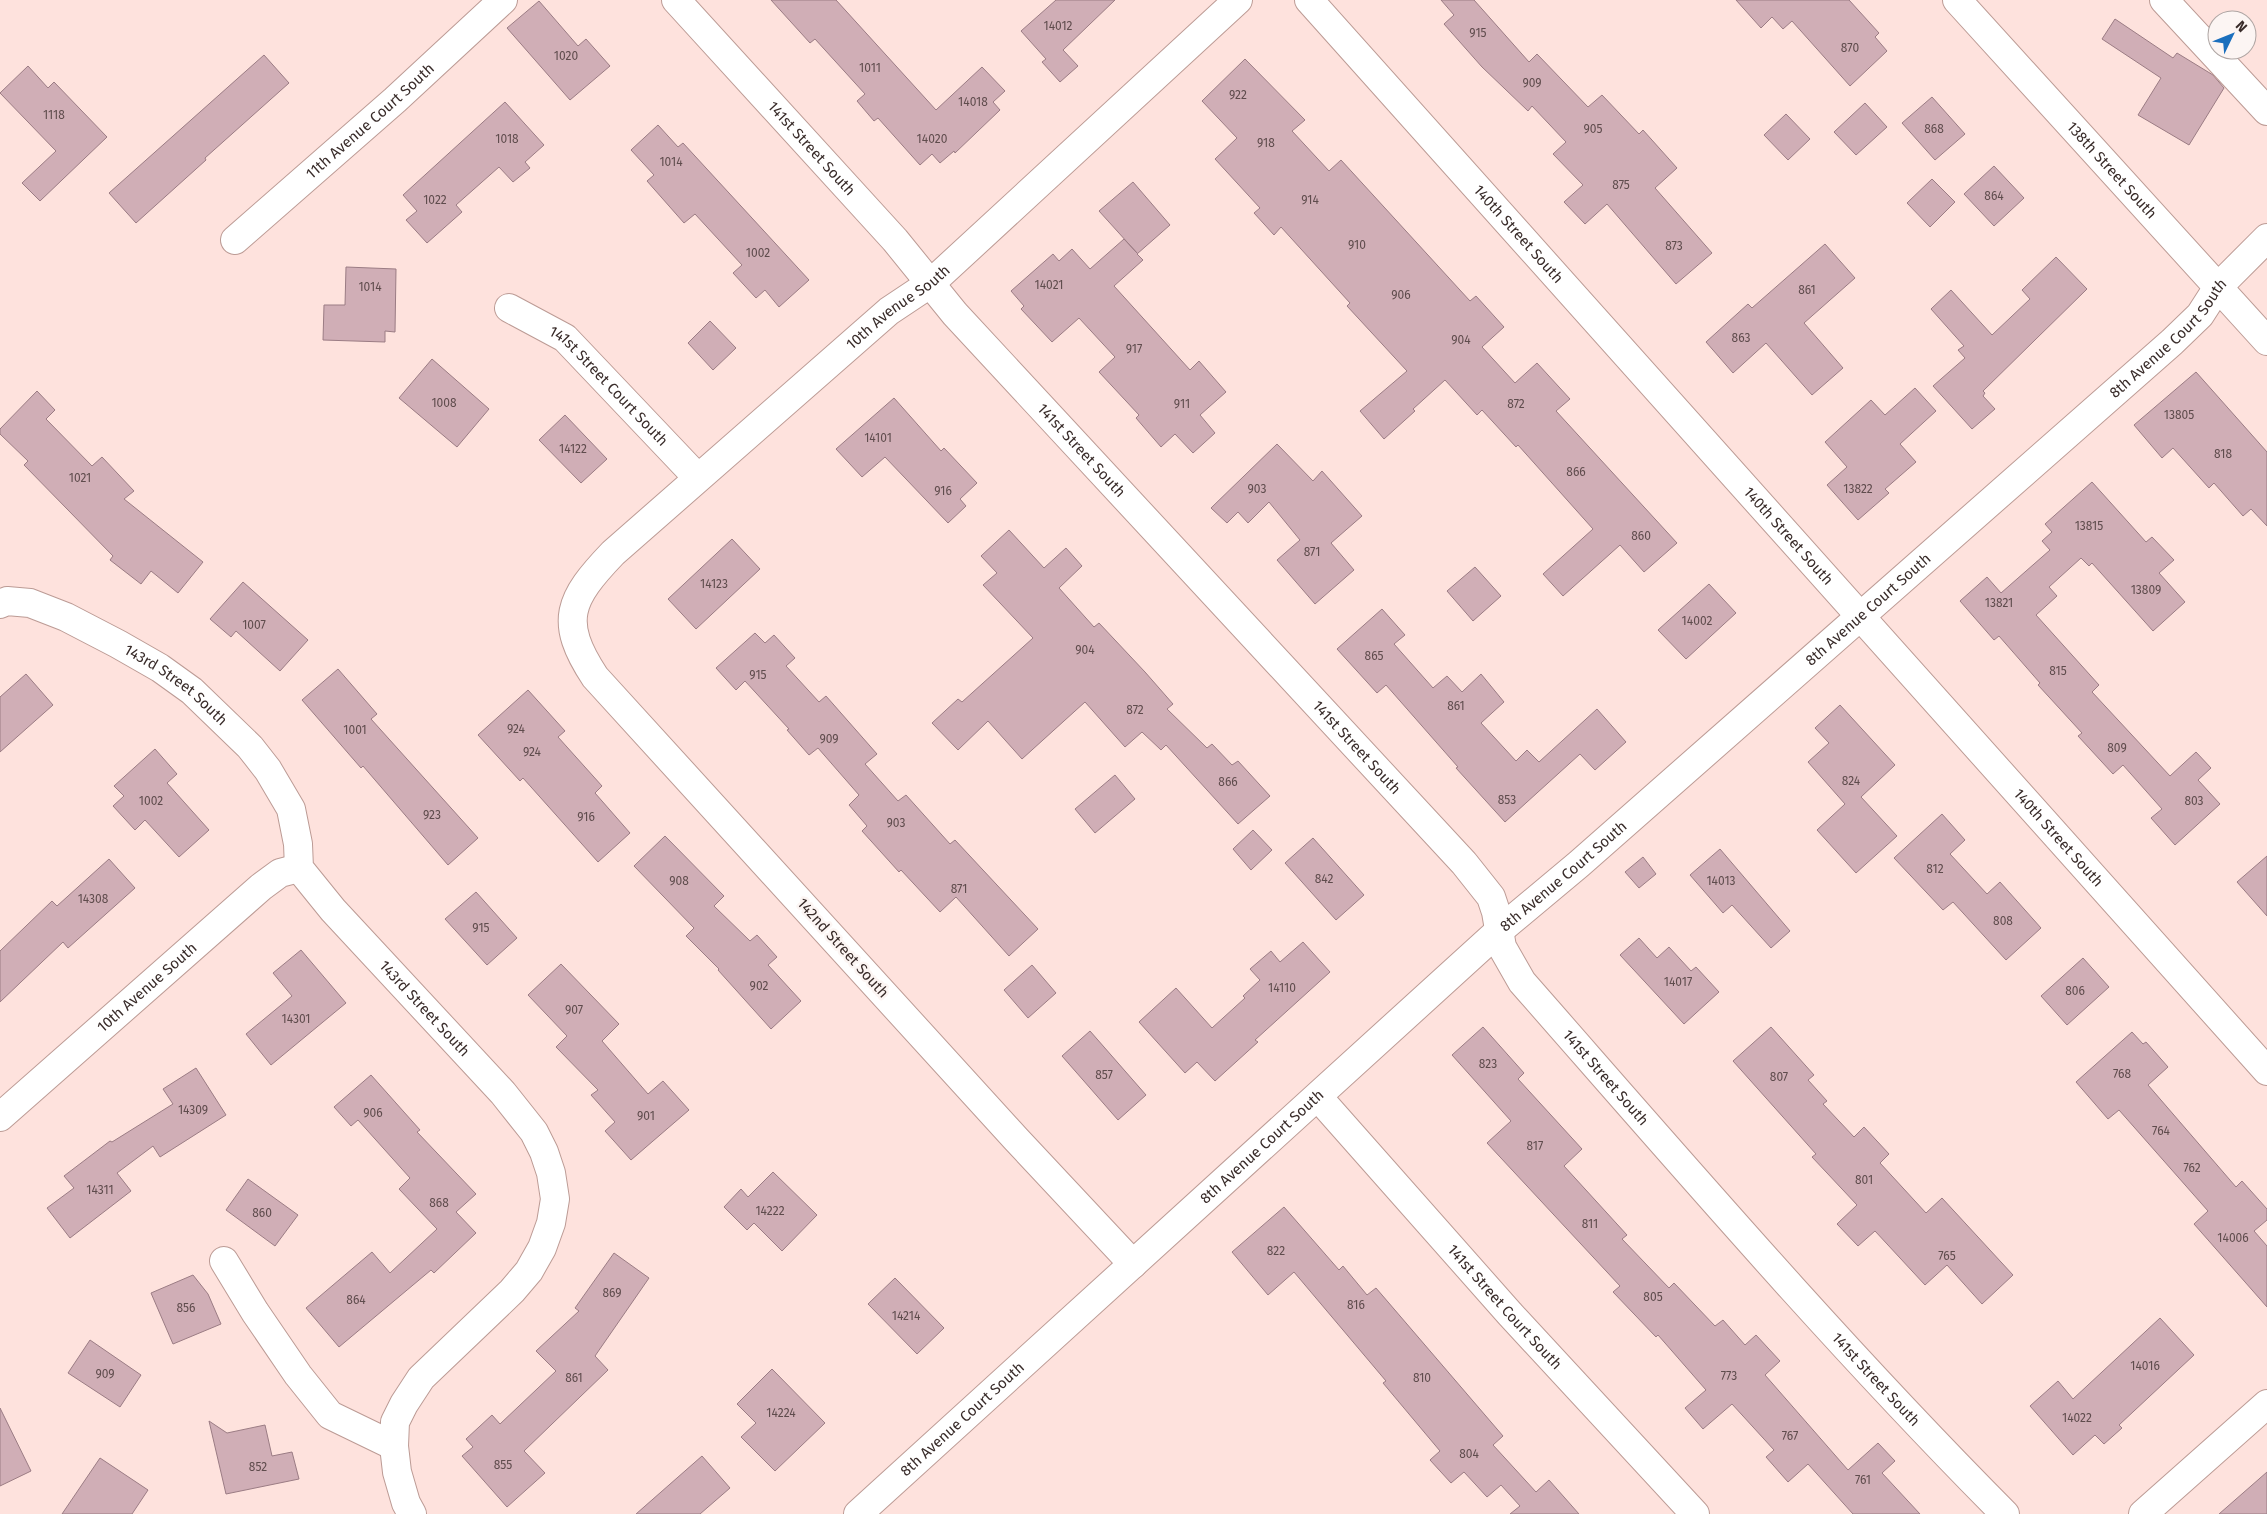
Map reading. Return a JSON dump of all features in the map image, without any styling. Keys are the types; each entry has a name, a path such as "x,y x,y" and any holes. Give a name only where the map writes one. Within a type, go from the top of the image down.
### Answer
{"street":[{"name":"11th Avenue Court South","path":"235,240 395,100 504,0"},
{"name":"141st Street South","path":"676,0 895,240 962,321 1464,863 1490,897 1500,930 1502,947 1522,982 1709,1196 1935,1443 2005,1514"},
{"name":"10th Avenue South","path":"572,621 576,600 592,575 613,553 697,477 889,310 931,283 1238,0"},
{"name":"140th Street South","path":"1309,0 2267,1071"},
{"name":"138th Street South","path":"1957,0 2267,341"},
{"path":"2164,0 2267,111"},
{"name":"8th Avenue Court South","path":"858,1514 1500,930 1579,864 2172,342 2200,315 2218,286 2267,238"},
{"name":"141st Street Court South","path":"509,308 565,338 697,477"},
{"name":"143rd Street South","path":"4,603 30,603 66,617 160,668 192,692 250,747 268,770 291,809 298,844 299,868 333,910 503,1093 534,1132 544,1152 555,1199 551,1223 542,1248 529,1272 512,1291 421,1378 396,1422 394,1446 397,1472 406,1503 412,1514"},
{"name":"142nd Street South","path":"572,621 573,634 582,657 602,684 1133,1264"},
{"name":"10th Avenue South","path":"0,1117 261,887 280,873 299,868"},
{"name":"141st Street Court South","path":"1318,1097 1510,1314 1695,1514"},
{"path":"224,1261 255,1312 298,1375 330,1415 394,1446"},
{"path":"2143,1514 2267,1404"}],"building":[{"path":"771,0 836,0 936,110 982,67 1005,91 993,102 1000,110 955,153 954,151 940,163 932,154 920,165 878,118 874,121 857,101 865,94 815,39 810,43"},
{"path":"1056,0 1115,0 1063,50 1078,66 1060,82 1042,62 1046,59 1021,31"},
{"path":"1441,0 1474,0 1529,62 1537,54 1588,107 1602,95 1639,134 1643,130 1677,168 1655,188 1712,253 1676,284 1607,204 1585,224 1564,202 1583,185 1553,154 1566,142 1532,106 1528,111 1482,67 1444,24 1454,15"},
{"path":"1736,0 1849,0 1879,33 1875,37 1887,51 1850,86 1792,21 1783,29 1772,17 1761,28"},
{"path":"539,1 578,46 586,39 610,66 570,100 507,28"},
{"path":"2115,19 2173,58 2177,53 2213,75 2224,88 2189,145 2138,115 2161,78 2102,39"},
{"path":"264,55 289,83 136,223 109,193"},
{"path":"1245,59 1305,120 1292,131 1329,171 1341,160 1470,301 1476,296 1504,327 1482,347 1515,383 1537,363 1570,399 1556,411 1677,543 1644,572 1620,545 1563,596 1543,574 1593,529 1518,445 1516,447 1482,410 1477,415 1445,380 1384,439 1360,411 1407,371 1347,306 1350,303 1281,227 1274,235 1254,213 1260,208 1215,159 1237,138 1202,101"},
{"path":"28,66 48,88 54,82 107,137 40,201 22,183 56,151 0,93"},
{"path":"1932,97 1965,134 1935,160 1902,123"},
{"path":"505,102 544,145 525,162 530,168 513,182 499,167 456,205 462,212 427,243 406,220 417,211 403,195"},
{"path":"1865,103 1887,127 1856,155 1834,132"},
{"path":"1786,114 1810,139 1788,160 1764,135"},
{"path":"658,125 678,147 683,143 809,280 779,307 765,290 756,298 733,273 742,265 695,214 684,223 647,181 654,175 631,150"},
{"path":"1994,166 2024,198 1994,226 1964,194"},
{"path":"1932,179 1955,202 1930,227 1907,203"},
{"path":"1133,182 1170,225 1137,254 1143,260 1114,286 1190,370 1199,361 1226,392 1200,415 1215,433 1193,453 1175,434 1161,447 1136,418 1139,415 1099,372 1115,357 1079,318 1052,342 1021,309 1024,306 1011,291 1053,254 1059,261 1072,249 1090,269 1124,239 1137,253 1099,211"},
{"path":"1825,244 1855,278 1804,323 1843,368 1812,395 1766,343 1733,373 1706,342 1748,304 1752,308"},
{"path":"2056,257 2087,289 1983,391 1985,393 1983,396 1995,409 1972,429 1933,386 1965,358 1958,350 1964,346 1931,309 1951,290 1992,335 2030,299 2022,290"},
{"path":"346,267 396,269 395,332 385,331 385,342 323,340 324,305 345,305"},
{"path":"710,321 736,348 713,370 688,343"},
{"path":"432,359 489,409 457,447 399,398"},
{"path":"2196,372 2267,452 2267,526 2251,509 2243,516 2214,483 2209,488 2173,448 2162,458 2134,425"},
{"path":"1915,388 1936,411 1900,444 1916,462 1885,489 1889,493 1858,520 1827,485 1847,467 1825,442 1871,400 1885,415"},
{"path":"37,391 55,410 46,419 92,466 102,457 134,491 124,499 203,562 178,593 151,571 141,584 110,560 113,556 24,465 28,461 0,434 0,429"},
{"path":"894,398 941,451 944,448 977,483 960,499 966,506 948,523 885,457 862,477 836,449"},
{"path":"565,415 607,459 581,483 539,440"},
{"path":"1277,444 1313,481 1322,471 1362,516 1331,543 1354,570 1315,604 1277,560 1300,540 1269,502 1248,523 1238,512 1227,523 1211,508"},
{"path":"2092,482 2146,542 2152,537 2174,560 2159,573 2185,602 2153,631 2092,563 2089,566 2081,558 2049,587 2057,596 2036,615 2099,685 2092,692 2170,776 2196,752 2211,768 2198,780 2220,804 2175,845 2151,818 2162,809 2123,765 2113,774 2078,736 2082,733 2038,685 2040,683 1999,636 1994,640 1960,601 1987,577 2001,593 2050,550 2042,541 2052,532 2045,524"},
{"path":"1009,530 1044,568 1066,548 1082,566 1059,588 1094,627 1099,623 1145,672 1173,704 1167,709 1207,748 1212,744 1232,765 1238,761 1270,796 1238,824 1166,745 1161,750 1142,732 1125,747 1085,702 1022,759 988,721 958,750 932,723 958,699 962,702 1033,638 983,585 997,573 981,556"},
{"path":"732,539 760,569 696,629 668,599"},
{"path":"1475,567 1501,596 1473,621 1447,591"},
{"path":"243,582 308,640 280,671 236,631 231,637 210,619"},
{"path":"1709,584 1736,613 1686,659 1658,630"},
{"path":"1382,609 1405,635 1394,644 1433,688 1447,676 1462,692 1481,674 1504,702 1481,723 1516,761 1527,750 1539,762 1597,709 1626,742 1595,770 1580,754 1505,822 1456,768 1458,767 1386,685 1377,693 1337,649"},
{"path":"755,633 765,643 774,635 795,658 786,666 819,702 826,696 877,754 865,764 898,801 906,795 950,844 955,840 1038,929 1009,956 956,897 940,912 901,870 899,872 862,831 867,826 849,805 859,795 818,748 809,755 787,730 789,729 745,681 736,690 716,668"},
{"path":"338,669 377,714 371,719 478,838 448,865 363,766 361,768 302,700"},
{"path":"26,674 53,705 0,752 0,697"},
{"path":"528,690 565,731 558,737 602,786 595,793 630,833 598,862 523,778 520,781 478,735"},
{"path":"1840,705 1895,765 1861,797 1897,836 1856,873 1817,830 1845,804 1808,762 1829,743 1815,728"},
{"path":"155,749 177,774 167,783 209,830 179,857 145,820 135,830 113,806 124,796 114,786"},
{"path":"1115,775 1135,799 1095,833 1075,809"},
{"path":"1942,814 1965,840 1950,854 1987,894 2000,882 2041,928 2006,960 1953,902 1943,910 1894,858"},
{"path":"1253,830 1272,850 1251,870 1233,849"},
{"path":"665,836 724,896 714,906 750,941 757,935 777,957 768,965 801,1001 771,1029 719,969 686,936 694,928 634,866"},
{"path":"1313,838 1364,895 1336,920 1285,863"},
{"path":"1720,849 1790,931 1771,948 1732,905 1723,913 1690,875"},
{"path":"2267,856 2267,916 2237,882"},
{"path":"1643,857 1656,874 1639,888 1625,872"},
{"path":"109,859 135,888 68,948 63,942 0,1002 0,951 52,901 57,906"},
{"path":"476,892 517,938 487,965 445,919"},
{"path":"1639,938 1657,958 1669,947 1691,971 1696,967 1719,992 1684,1024 1620,955"},
{"path":"1303,942 1330,972 1255,1040 1258,1042 1215,1081 1197,1062 1185,1073 1139,1022 1176,988 1212,1028 1245,998 1243,996 1260,980 1250,969 1271,951 1280,962"},
{"path":"301,950 346,1003 271,1065 246,1034 292,996 273,973"},
{"path":"2083,958 2109,987 2067,1025 2041,996"},
{"path":"561,964 619,1024 602,1041 648,1094 663,1081 689,1110 631,1160 605,1131 615,1122 591,1095 598,1090 556,1047 567,1036 528,995"},
{"path":"1032,965 1056,993 1028,1018 1004,990"},
{"path":"1483,1027 1524,1073 1518,1079 1582,1149 1564,1166 1627,1235 1622,1239 1669,1288 1674,1283 1715,1326 1723,1320 1745,1345 1756,1335 1780,1361 1765,1375 1848,1470 1878,1443 1895,1461 1882,1473 1920,1514 1853,1514 1808,1464 1788,1482 1766,1457 1774,1450 1732,1404 1703,1429 1685,1408 1706,1390 1658,1335 1656,1337 1613,1292 1620,1286 1487,1143 1511,1121 1452,1055"},
{"path":"1771,1027 1814,1075 1808,1080 1827,1101 1823,1104 1854,1137 1864,1127 1889,1154 1880,1163 1926,1213 1942,1198 2013,1275 1982,1304 1947,1265 1925,1285 1875,1231 1858,1246 1837,1224 1857,1205 1812,1157 1816,1154 1733,1061"},
{"path":"1090,1031 1146,1095 1118,1120 1062,1056"},
{"path":"2132,1032 2143,1044 2146,1042 2168,1067 2148,1085 2236,1187 2242,1181 2267,1209 2267,1220 2254,1231 2267,1246 2267,1307 2194,1224 2208,1211 2119,1110 2108,1119 2076,1082"},
{"path":"196,1068 226,1115 160,1157 153,1146 117,1173 131,1191 70,1238 47,1208 74,1188 64,1176 110,1141 112,1142 173,1104 163,1089"},
{"path":"371,1075 420,1130 417,1132 476,1194 456,1212 476,1233 434,1273 431,1270 339,1347 306,1308 372,1252 390,1273 437,1229 399,1189 410,1178 358,1120 351,1126 334,1107"},
{"path":"773,1172 817,1215 782,1251 754,1223 747,1230 724,1207 741,1189 748,1197"},
{"path":"248,1179 298,1215 275,1246 226,1210"},
{"path":"1284,1207 1339,1270 1343,1266 1367,1295 1376,1288 1503,1436 1493,1445 1536,1492 1549,1480 1579,1514 1510,1514 1520,1506 1501,1485 1487,1497 1464,1472 1451,1483 1430,1460 1440,1451 1383,1383 1386,1381 1294,1272 1268,1295 1232,1252"},
{"path":"614,1253 649,1278 595,1356 608,1370 524,1451 545,1473 507,1507 462,1456 473,1447 466,1439 492,1415 500,1424 556,1371 536,1351 579,1311 575,1308"},
{"path":"193,1275 208,1294 221,1324 173,1344 151,1293"},
{"path":"895,1278 944,1328 917,1354 868,1304"},
{"path":"2160,1318 2194,1355 2119,1425 2122,1428 2104,1444 2095,1435 2073,1455 2030,1406 2058,1381 2073,1399"},
{"path":"90,1340 141,1375 120,1407 68,1373"},
{"path":"772,1369 825,1423 775,1471 741,1437 756,1423 737,1404"},
{"path":"0,1408 31,1471 0,1486"},
{"path":"209,1421 227,1433 265,1425 272,1456 292,1452 299,1479 226,1494"},
{"path":"702,1456 730,1488 700,1514 636,1514"},
{"path":"100,1458 148,1490 132,1514 62,1514"},
{"path":"2267,1472 2267,1514 2219,1514"}]}
